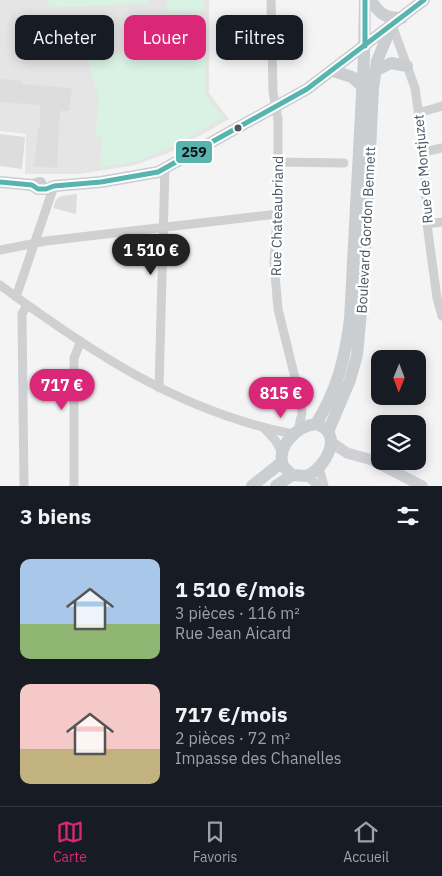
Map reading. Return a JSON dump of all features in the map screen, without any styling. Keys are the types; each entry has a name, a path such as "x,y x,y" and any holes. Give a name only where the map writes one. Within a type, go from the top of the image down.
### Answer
{"main road":[{"name":"Boulevard Gordon Bennett","path":"304,428 331,400 346,350 350,320 363,87 365,0"},
{"path":"371,0 379,13 397,21"},
{"path":"0,182 32,185 47,182 54,186 101,182 147,172 158,172 201,150 307,89 424,0"},
{"name":"Boulevard Gordon Bennett","path":"330,437 357,355 364,279 375,71 397,21"},
{"path":"375,71 391,63 407,66"},
{"path":"333,71 352,77 363,87"},
{"path":"252,486 282,457 304,428 330,437 323,463 307,476 292,475 285,469 282,457"},
{"path":"276,486 292,475"}],"street":[{"name":"Rue Chateaubriand","path":"271,0 270,49 273,92 278,119 278,214 274,262 278,309 298,386 304,428"},
{"name":"Rue de Montjuzet","path":"397,21 414,88 424,152 427,224 438,265 436,298 442,316"},
{"path":"418,113 442,106"},
{"path":"424,152 442,148"},
{"path":"278,162 344,163"},
{"path":"159,388 165,167"},
{"path":"16,297 54,186"},
{"path":"0,250 34,243 278,214"},
{"path":"427,224 442,222"},
{"path":"0,285 80,343 112,363 159,388 263,427 304,428"},
{"path":"24,486 22,314 27,305"},
{"path":"74,486 74,358 80,343"},
{"path":"263,427 270,433 282,457"},
{"path":"330,437 347,453 372,460 422,486"},
{"path":"324,486 323,463 347,453"},
{"path":"307,476 318,486"}],"shaded area":[{"path":"0,0 209,0 209,93 229,119 171,152 135,165 80,174 25,174 26,134 0,131"}],"green space":[{"path":"49,0 148,0 148,3 48,8"},
{"path":"167,0 204,0 204,11 167,12"},
{"path":"124,53 124,60 205,60 205,96 224,117 174,146 137,161 100,167 102,137 95,136 99,98 88,60 114,60 114,54"}],"building":[{"path":"0,79 22,81 21,84 72,88 69,111 60,111 57,168 34,166 38,128 40,128 40,105 0,102"},
{"path":"0,134 25,137 22,169 0,166"},
{"path":"77,194 76,214 53,208 56,200 61,196"}],"transit line":[{"name":"259","path":"365,0 365,46"},
{"name":"259","path":"0,182 32,185 38,189 46,189 54,186 101,182 158,172 307,89 424,0"}]}
